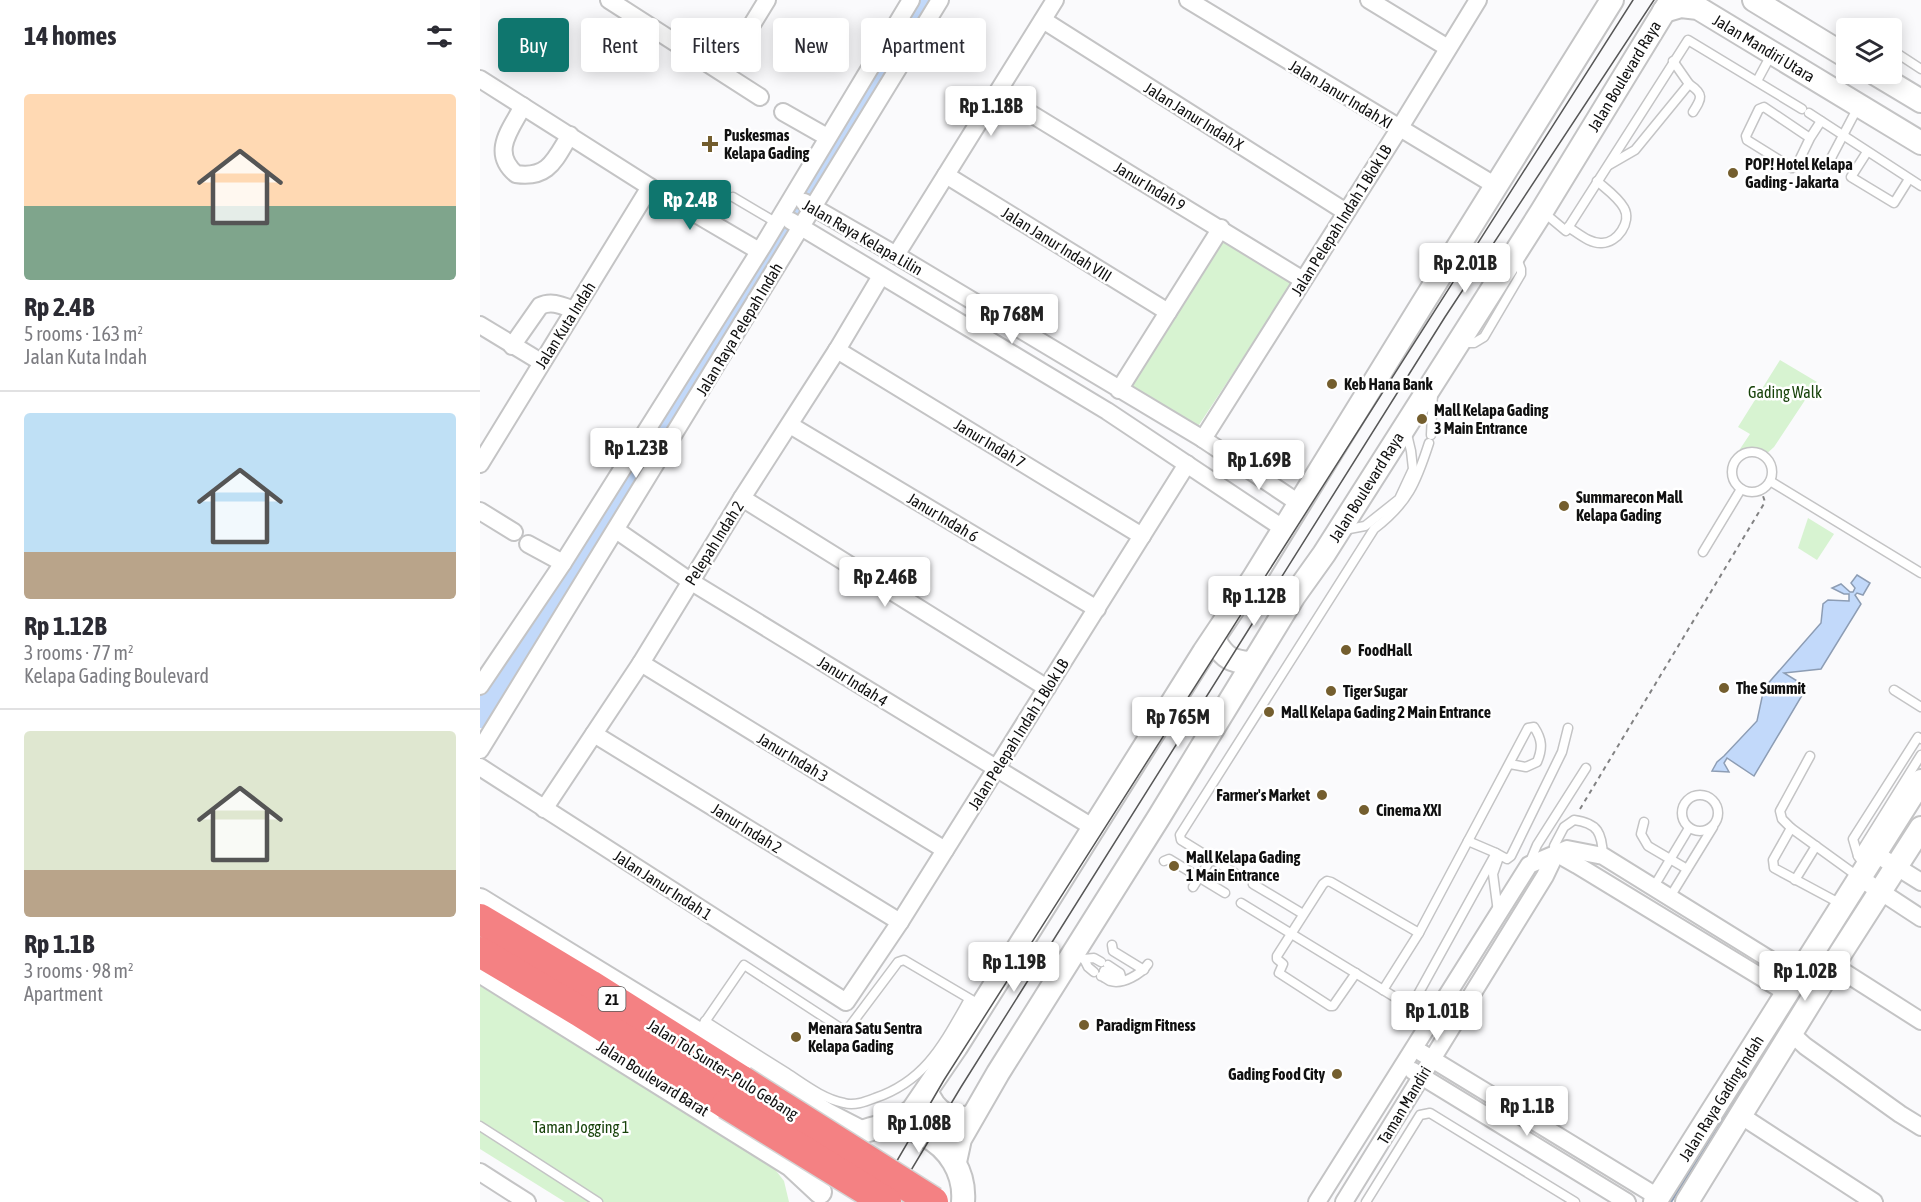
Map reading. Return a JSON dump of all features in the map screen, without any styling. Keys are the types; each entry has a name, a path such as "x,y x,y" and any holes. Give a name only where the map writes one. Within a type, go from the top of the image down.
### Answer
{"highway":[{"name":"Jalan Tol Sunter–Pulo Gebang","path":"480,919 590,985 933,1202"},
{"name":"Jalan Tol Sunter–Pulo Gebang","path":"480,952 886,1202"}],"main road":[{"path":"895,1125 913,1110 927,1092 1253,579 1612,0"},
{"path":"1754,0 1836,50"},
{"name":"Jalan Mandiri Utara","path":"1668,5 1698,8 1921,143"},
{"name":"Jalan Boulevard Raya","path":"955,1162 960,1139 972,1117 1077,960 1246,671 1542,211 1668,5"},
{"path":"1893,84 1921,101"},
{"path":"1210,647 1237,661 1246,671"},
{"name":"Jalan Raya Gading Indah","path":"1695,1199 1740,1115 1833,965 1869,874 1921,781"},
{"name":"Jalan Raya Gading Indah","path":"1657,1200 1842,904 1869,874 1897,867 1921,828"},
{"path":"480,900 701,1027 826,1114 861,1132"},
{"name":"Jalan Boulevard Barat","path":"480,971 791,1165 820,1197"},
{"path":"927,1092 931,1103 939,1112 961,1119 972,1117"},
{"path":"791,1165 808,1150 820,1133 826,1114"},
{"path":"820,1197 821,1181 832,1157 842,1145 861,1132 881,1126 895,1125 929,1136 946,1150 955,1162 960,1175 965,1200"}],"street":[{"path":"756,18 767,0"},
{"name":"Jalan Raya Pelepah Indah","path":"480,686 563,563 761,248 789,222 803,202 827,137 911,0"},
{"name":"Jalan Raya Pelepah Indah","path":"480,750 616,530 789,222 940,0"},
{"path":"896,255 1055,0"},
{"name":"Jalan Janur Indah XI","path":"1188,0 1496,186"},
{"path":"1369,0 1448,48"},
{"name":"Jalan Pelepah Indah 1 Blok LB","path":"1203,439 1478,0"},
{"path":"616,2 671,38"},
{"name":"Jalan Janur Indah X","path":"1043,20 1346,212"},
{"path":"723,72 760,97"},
{"path":"480,79 651,187 761,248"},
{"name":"Janur Indah 9","path":"997,93 1303,280"},
{"path":"523,106 503,144 505,162 516,174 543,173 570,135"},
{"path":"783,112 827,137"},
{"name":"Jalan Janur Indah VIII","path":"946,175 1168,312"},
{"name":"Jalan Kuta Indah","path":"480,464 651,187"},
{"name":"Jalan Raya Kelapa Lilin","path":"803,202 896,255 1203,439 1300,504"},
{"name":"Jalan Raya Kelapa Lilin","path":"789,222 1107,411 1284,529"},
{"path":"1119,390 1221,228"},
{"name":"Pelepah Indah 2","path":"544,809 641,663 881,276"},
{"path":"512,346 540,306 554,303 574,310"},
{"path":"480,325 541,362"},
{"name":"Janur Indah 7","path":"837,350 1142,537"},
{"name":"Janur Indah 6","path":"789,425 1097,609"},
{"path":"1223,488 1238,463"},
{"name":"Jalan Pelepah Indah 1 Blok LB","path":"846,1002 900,922 1187,464"},
{"path":"742,498 1047,688"},
{"path":"480,511 514,532"},
{"name":"Janur Indah 4","path":"616,530 690,581 1094,828"},
{"path":"528,544 563,563"},
{"name":"Janur Indah 3","path":"641,663 945,850"},
{"name":"Janur Indah 2","path":"594,734 900,922"},
{"name":"Jalan Janur Indah 1","path":"480,767 846,1002"},
{"path":"1529,864 1561,851 1603,856 1670,897 1792,985"},
{"path":"1561,851 1660,915 1792,985"},
{"name":"Taman Mandiri","path":"1344,1202 1561,851"},
{"name":"Taman Mandiri","path":"1317,1202 1529,864"},
{"path":"1869,874 1897,867 1921,882"},
{"path":"1869,874 1921,918"},
{"path":"1643,905 1653,888"},
{"path":"1660,915 1670,897"},
{"path":"1833,965 1921,1021"},
{"path":"1791,1033 1833,1066 1921,1127"},
{"path":"1413,1048 1516,1110 1657,1200"},
{"path":"1403,1065 1627,1202"},
{"path":"1505,1127 1516,1110"},
{"path":"1740,1115 1874,1202"},
{"path":"480,1172 527,1202"}],"lane":[{"path":"1542,211 1564,231 1568,227 1685,42 1691,41 1806,111 1921,186"},
{"path":"1757,81 1772,53"},
{"path":"1902,57 1921,69"},
{"path":"1673,61 1689,84 1701,95 1701,100 1693,112"},
{"path":"1606,167 1635,150 1689,84"},
{"path":"1829,162 1859,105"},
{"path":"1810,138 1764,107 1759,109 1746,136 1747,140 1792,168 1797,165 1821,121"},
{"path":"1867,152 1851,177 1894,203 1909,179"},
{"path":"1568,227 1588,240 1603,243 1615,238 1622,231 1626,221 1626,210 1597,181"},
{"path":"733,197 789,222"},
{"path":"1338,531 1370,528 1392,516 1404,501 1419,476 1430,439 1433,381"},
{"path":"1236,874 1181,840 1180,835 1370,528 1399,499 1413,469 1405,424"},
{"path":"1746,452 1760,453 1766,456 1772,468 1770,481 1761,490 1754,492 1741,489 1733,479 1732,466 1740,455 1746,452"},
{"path":"1770,481 1921,573"},
{"path":"1702,552 1741,489"},
{"path":"1894,690 1921,707"},
{"path":"1383,990 1419,933 1528,728 1533,727 1539,735 1542,746 1537,762 1526,767 1510,764"},
{"path":"1468,841 1507,859 1511,856 1562,752 1568,728"},
{"path":"1869,874 1853,838 1918,737 1921,739"},
{"path":"1869,874 1921,755"},
{"path":"1810,756 1780,810 1782,819 1816,846 1869,874"},
{"path":"1529,864 1537,844 1586,768"},
{"path":"1670,897 1714,824 1718,815 1716,806 1710,799 1702,796 1692,797 1685,803 1682,812 1683,821 1689,828 1698,831 1707,830 1714,824"},
{"path":"1561,851 1554,846 1564,827 1574,820 1586,821 1597,828 1602,842 1603,856"},
{"path":"1644,822 1641,834 1648,846 1687,869"},
{"path":"1653,888 1689,828"},
{"path":"1791,828 1773,860 1774,868 1842,904"},
{"path":"1795,880 1816,846"},
{"path":"1498,854 1494,874 1498,912"},
{"path":"1410,1007 1498,854"},
{"path":"1164,861 1169,859 1225,893"},
{"path":"1193,887 1211,859"},
{"path":"1356,973 1335,1005 1330,1006 1279,973 1283,964 1277,956 1327,881 1419,933"},
{"path":"1253,884 1303,914"},
{"path":"1241,903 1431,1018"},
{"path":"1077,960 1101,969 1110,981 1122,980 1139,974 1146,967 1113,951 1112,945"},
{"path":"907,961 981,1007 968,1001 922,1071 900,1087 863,1102 846,1104 832,1100 701,1027 744,964 834,1026 842,1029 847,1029 898,962 907,961"},
{"path":"1366,1202 1420,1115 1425,1113 1430,1113 1575,1202"},
{"path":"480,1126 598,1202"}],"path":[{"path":"1574,820 1765,502 1761,490"}],"green space":[{"path":"1218,238 1293,282 1195,431 1121,388"},
{"name":"Gading Walk","path":"1780,360 1817,382 1774,447 1763,457 1738,452 1750,434 1738,427"},
{"path":"1808,518 1834,534 1817,560 1798,548"},
{"name":"Taman Jogging 1","path":"480,986 757,1146 784,1181 789,1202 565,1202 480,1149"}],"water":[{"path":"1857,575 1870,583 1863,595 1857,593 1855,595 1861,604 1821,669 1784,673 1807,687 1754,776 1727,758 1724,763 1729,772 1712,771 1717,762 1757,721 1764,688 1821,623 1823,604 1828,600 1849,601 1849,594 1832,588 1841,584 1853,592 1855,588 1851,583"}],"waterway":[{"path":"480,716 928,0"},
{"path":"1670,1202 1814,971"}],"tram line":[{"path":"873,1202 944,1080 1633,0"},
{"path":"892,1202 961,1087 1445,317 1654,0"}],"place":[{"name":"Puskesmas Kelapa Gading","path":"710,144"},
{"name":"POP! Hotel Kelapa Gading - Jakarta","path":"1733,173"},
{"name":"Keb Hana Bank","path":"1332,384"},
{"name":"Mall Kelapa Gading 3 Main Entrance","path":"1422,419"},
{"name":"Summarecon Mall Kelapa Gading","path":"1564,506"},
{"name":"FoodHall","path":"1346,650"},
{"name":"The Summit","path":"1724,688"},
{"name":"Tiger Sugar","path":"1331,691"},
{"name":"Mall Kelapa Gading 2 Main Entrance","path":"1269,712"},
{"name":"Farmer's Market","path":"1322,795"},
{"name":"Cinema XXI","path":"1364,810"},
{"name":"Mall Kelapa Gading 1 Main Entrance","path":"1174,866"},
{"name":"Paradigm Fitness","path":"1084,1025"},
{"name":"Menara Satu Sentra Kelapa Gading","path":"796,1037"},
{"name":"Gading Food City","path":"1337,1074"}]}
